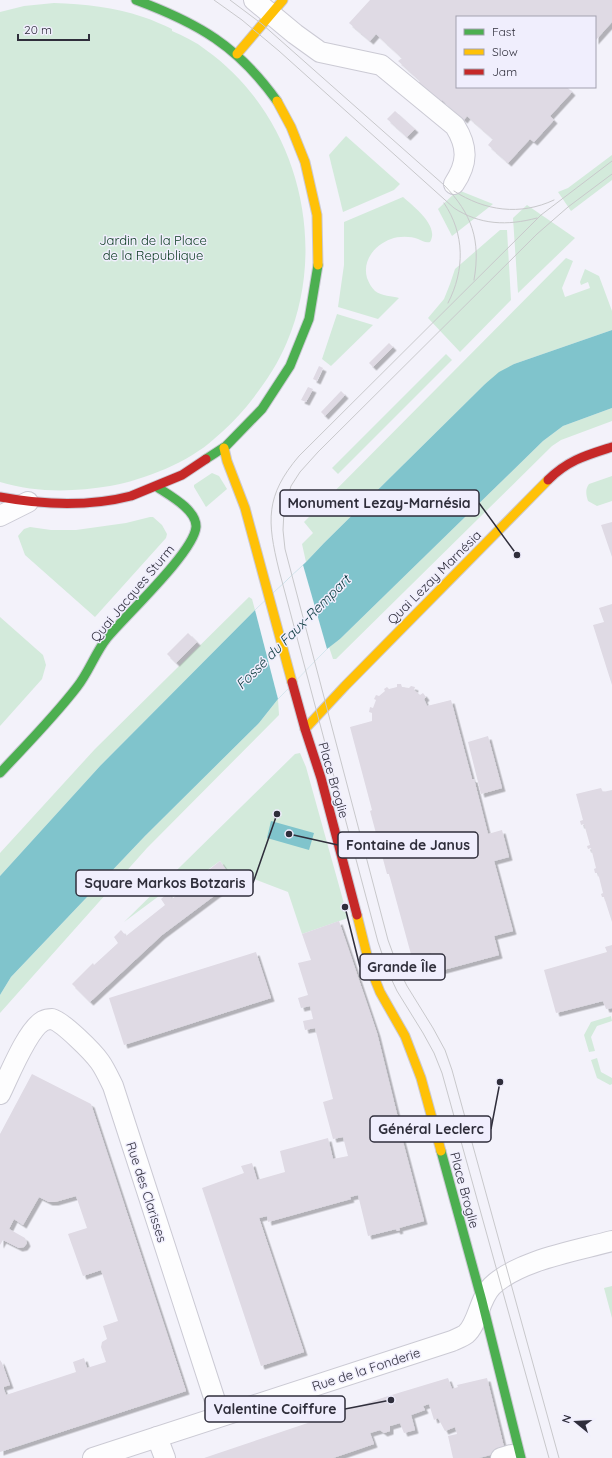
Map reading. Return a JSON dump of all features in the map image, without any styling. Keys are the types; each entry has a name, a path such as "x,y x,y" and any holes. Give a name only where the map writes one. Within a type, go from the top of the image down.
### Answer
{"street":[{"path":"0,497 28,502 60,504 92,502 129,496 157,487 197,468 224,448 257,416 286,375 297,353 306,329 319,270 320,239 310,176 288,120 272,94 236,54 189,21 136,0"},
{"path":"254,0 277,7 295,34 320,52 381,66 455,126 462,136 465,149 465,161 462,173 454,184"},
{"path":"236,54 277,7"},
{"name":"Quai Lezay Marnésia","path":"306,729 345,686 556,472 576,459 612,447"},
{"name":"Place Broglie","path":"224,448 227,461 245,508 321,778 370,967 380,992 412,1053 420,1078 482,1301 511,1457"},
{"name":"Quai Jacques Sturm","path":"0,773 77,686 106,639 186,550 196,528 195,520 178,500 157,487"},
{"path":"0,516 28,502"},
{"name":"Rue des Clarisses","path":"0,1094 28,1038 38,1025 45,1020 52,1019 77,1038 99,1060 113,1086 220,1416"},
{"name":"Rue de la Fonderie","path":"93,1458 452,1341 467,1333 474,1322 482,1301 493,1286 509,1274 527,1264 612,1241"},
{"path":"157,1437 165,1458"}],"green space":[{"name":"Jardin de la Place de la Republique","path":"54,3 110,8 147,18 172,29 172,31 198,44 237,77 263,108 283,144 296,182 304,222 305,263 300,303 287,342 279,359 259,391 243,410 227,427 204,447 165,469 151,475 110,486 69,490 41,490 14,486 0,482 0,12 24,6"},
{"path":"346,136 400,184 394,190 343,212 329,155"},
{"path":"612,155 612,180 571,211 558,192 568,188"},
{"path":"458,190 493,204 452,236 438,209"},
{"path":"403,197 419,211 428,223 432,236 430,242 425,242 412,237 394,238 375,249 366,265 367,278 375,291 384,295 399,298 378,319 338,307 344,265 344,222"},
{"path":"527,205 575,238 518,293 513,218"},
{"path":"500,230 507,230 511,300 460,352 428,318 444,299 455,269"},
{"path":"566,258 573,261 562,288 565,297 590,288 588,282 581,285 580,282 585,269 599,276 612,311 612,330 514,364 485,384 306,562 302,544 313,533 304,522"},
{"path":"337,314 373,325 331,366 322,359"},
{"path":"446,354 452,360 338,474 332,468"},
{"path":"612,408 612,421 561,440 552,446 336,659 333,659 329,647 340,639 543,441 563,426"},
{"path":"212,473 219,476 227,489 206,507 194,485"},
{"path":"612,476 612,501 597,506 588,501 586,492 589,484"},
{"path":"153,517 162,525 167,534 166,538 95,617 25,555 18,536 24,529 30,527 51,530 76,530 126,523"},
{"path":"249,597 252,599 255,610 100,766 0,876 0,853 95,749"},
{"path":"0,617 43,655 46,665 42,679 0,726"},
{"path":"278,699 279,715 147,848 0,1013 0,995 11,977 145,836 259,723"},
{"path":"300,753 306,767 348,918 302,934 288,892 249,877 234,881 220,861 173,895 167,890 124,922 295,754"},
{"path":"611,1016 612,1021 597,1026 591,1037 595,1051 589,1052 584,1035 591,1022"},
{"path":"597,1058 601,1072 612,1078 612,1084 610,1085 597,1078 591,1060"},
{"path":"612,1286 612,1318 604,1288"}],"water":[{"name":"Fossé du Faux-Rempart","path":"612,330 612,408 563,426 543,441 340,639 327,649 278,699 259,723 145,836 11,977 0,995 0,876 100,766 255,610 306,562 485,384 499,372 514,364"},
{"path":"271,821 314,833 309,850 267,838"}],"pier":[{"path":"303,565 327,649 278,699 255,610"}],"building":[{"path":"370,0 612,0 612,22 596,40 596,16 456,16 456,88 568,88 572,92 550,116 554,120 534,142 530,139 508,163 488,145 493,139 467,116 464,120 442,100 439,104 417,84 420,81 398,61 402,58 376,34 370,41 349,23"},
{"path":"395,111 415,129 407,137 387,119"},
{"path":"389,343 393,347 373,367 369,363"},
{"path":"319,366 323,368 317,381 313,379"},
{"path":"308,387 313,389 306,402 301,400"},
{"path":"341,391 345,395 325,416 321,412"},
{"path":"612,522 612,557 601,525"},
{"path":"612,604 612,685 593,625 604,622 599,608"},
{"path":"188,633 197,642 176,663 167,654"},
{"path":"397,684 401,684 402,687 415,687 414,690 420,695 423,693 426,697 424,699 427,706 451,700 488,834 502,830 509,857 494,861 513,931 494,936 499,955 436,972 431,953 412,958 370,811 372,810 350,727 372,721 372,713 369,712 370,707 373,708 376,695 379,696 387,687 389,689 397,687"},
{"path":"488,736 502,788 481,794 468,742"},
{"path":"601,788 603,792 612,790 612,922 604,897 602,897 601,894 603,893 598,873 595,873 594,869 596,868 591,848 588,849 587,846 590,845 584,824 581,825 580,821 583,820 576,794"},
{"path":"220,861 234,881 162,935 90,1002 72,984 93,963 94,965 118,943 114,937 121,930 126,936 165,905 161,899 168,893 172,899"},
{"path":"339,921 377,1033 399,1122 398,1123 402,1132 402,1138 424,1221 399,1228 400,1230 397,1231 396,1229 368,1236 358,1195 350,1197 351,1199 268,1222 267,1216 259,1218 304,1352 261,1366 202,1188 244,1173 241,1166 252,1163 257,1180 285,1172 280,1151 328,1138 333,1159 348,1156 343,1137 333,1139 323,1102 333,1099 315,1028 305,1030 303,1021 313,1019 310,1006 301,1008 298,998 308,995 298,963 311,960 302,934"},
{"path":"612,945 612,1008 606,1009 603,1001 556,1013 544,970 607,952 605,947"},
{"path":"256,952 271,998 124,1045 109,998"},
{"path":"32,1074 91,1104 186,1391 0,1452 0,1360 10,1385 3,1387 6,1395 76,1372 73,1362 84,1358 87,1368 106,1362 101,1347 102,1342 107,1339 103,1326 118,1321 101,1270 83,1276 68,1234 87,1228 76,1196 55,1202 49,1202 39,1197 23,1225 14,1219 9,1229 25,1238 27,1243 24,1247 19,1248 3,1240 0,1245 0,1134"},
{"path":"448,1378 452,1389 458,1387 457,1385 487,1378 505,1451 479,1458 453,1458 448,1436 457,1434 455,1427 445,1431 438,1418 434,1420 429,1404 423,1406 425,1410 411,1415 415,1430 404,1433 400,1423 390,1426 390,1431 384,1433 380,1430 370,1433 374,1444 333,1458 204,1458 385,1397"}],"tram line":[{"path":"214,0 242,20 279,51 454,208 464,214 484,221 504,223 526,221 537,218"},
{"path":"230,0 262,24 444,185 454,196 468,217 475,240 476,266 474,280"},
{"path":"549,1458 442,1073 434,1053 397,991 389,974 378,942 279,570 272,537 271,523 272,510 280,484 288,470 299,456 541,215 612,161"},
{"path":"559,1458 452,1070 445,1050 399,970 388,940 285,549 283,530 284,511 291,486 300,472 318,452 537,234 568,207 612,174"},
{"path":"454,191 478,203 503,209 528,208 554,200"},
{"path":"444,203 456,227 460,252 458,278 448,303"}],"traffic: fast":[{"path":"136,0 179,18 215,38 247,65 277,101"},
{"path":"206,459 226,446 262,409 290,366 309,319 318,265"},
{"path":"0,773 40,731 68,698 85,675 107,638 172,567 184,552 192,538 196,527 192,515 175,499 157,487"},
{"path":"441,1151 482,1301 521,1458"}],"traffic: slow":[{"path":"237,54 283,0"},
{"path":"277,101 291,127 305,162 317,215 318,265"},
{"path":"224,448 227,461 245,508 292,682"},
{"path":"305,729 345,686 548,480"},
{"path":"357,915 370,967 380,992 405,1036 421,1078 441,1151"}],"traffic: jam":[{"path":"548,480 555,473 570,463 612,447"},
{"path":"0,497 33,502 66,504 115,500 131,496 182,475 206,459"},
{"path":"292,682 321,778 357,915"}],"place":[{"name":"Monument Lezay-Marnésia","path":"517,555"},
{"name":"Square Markos Botzaris","path":"277,814"},
{"name":"Fontaine de Janus","path":"289,834"},
{"name":"Grande Île","path":"345,907"},
{"name":"Général Leclerc","path":"500,1082"},
{"name":"Valentine Coiffure","path":"391,1400"}]}
